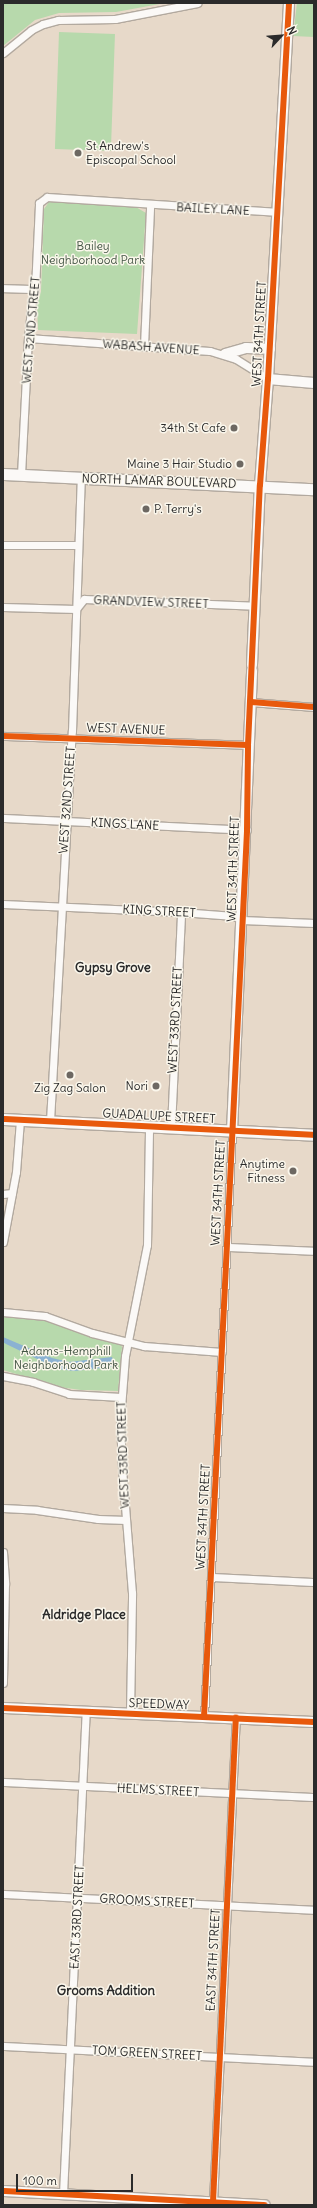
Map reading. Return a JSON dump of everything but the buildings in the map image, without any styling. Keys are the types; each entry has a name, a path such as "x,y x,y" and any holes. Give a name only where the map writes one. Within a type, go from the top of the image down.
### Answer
{"main road":[{"name":"NORTH LAMAR BOULEVARD","path":"3,474 260,485 314,489"},
{"name":"GUADALUPE STREET","path":"3,1119 314,1135"}],"street":[{"path":"3,53 31,30 43,24 58,20 115,19 197,3"},
{"name":"WEST 34TH STREET","path":"204,1717 247,830 248,745 260,485 270,349 276,212 289,3"},
{"name":"WEST 32ND STREET","path":"21,475 28,338 32,301 36,289 39,203 47,197 128,202 150,206"},
{"path":"144,346 150,206"},
{"name":"BAILEY LANE","path":"150,206 276,212"},
{"path":"3,288 36,289"},
{"name":"WABASH AVENUE","path":"28,338 210,350 225,354 268,379"},
{"path":"225,354 246,348 270,349"},
{"path":"268,379 314,383"},
{"name":"WEST 32ND STREET","path":"50,1121 71,738 81,478"},
{"path":"3,545 78,545"},
{"name":"GRANDVIEW STREET","path":"3,607 76,609 84,600 255,606"},
{"path":"251,702 314,708"},
{"name":"WEST AVENUE","path":"3,736 248,745"},
{"name":"KINGS LANE","path":"3,818 247,830"},
{"name":"KING STREET","path":"3,904 181,912 234,916 242,920 314,923"},
{"name":"WEST 33RD STREET","path":"171,1127 181,912"},
{"path":"3,1242 12,1193 20,1120"},
{"name":"WEST 33RD STREET","path":"130,1714 132,1593 120,1444 121,1397 127,1342 147,1245 149,1126"},
{"path":"3,1194 12,1193"},
{"path":"227,1246 314,1251"},
{"path":"3,1312 45,1316 127,1342 163,1348 222,1352"},
{"path":"3,1376 33,1382 69,1394 121,1397"},
{"path":"3,1508 37,1510 98,1519 126,1520"},
{"path":"3,1552 5,1591 3,1683"},
{"path":"211,1577 314,1582"},
{"name":"SPEEDWAY","path":"3,1708 314,1722"},
{"name":"EAST 33RD STREET","path":"62,2194 78,1898 86,1712"},
{"name":"EAST 34TH STREET","path":"213,2202 236,1718"},
{"name":"HELMS STREET","path":"3,1782 314,1797"},
{"name":"GROOMS STREET","path":"3,1894 314,1910"},
{"name":"TOM GREEN STREET","path":"3,2046 69,2048 220,2058 314,2062"},
{"path":"3,2192 62,2194 138,2202 213,2202 265,2205"}],"green space":[{"path":"3,3 165,3 116,12 59,13 35,20 3,46"},
{"path":"297,3 314,3 314,37 293,36"},
{"path":"59,32 115,34 111,151 55,149"},
{"name":"Bailey Neighborhood Park","path":"54,200 129,203 146,213 137,334 38,330 37,305 41,291 44,209 49,202"},
{"name":"Adams-Hemphill Neighborhood Park","path":"16,1316 40,1319 60,1324 121,1345 118,1391 81,1390 59,1387 3,1370 3,1317"}],"water":[{"path":"3,1337 52,1358 69,1362 112,1357 114,1364 111,1367 74,1371 58,1369 6,1344 3,1342"}],"cycle path":[{"path":"204,1717 247,830 248,745 260,485 268,379 289,3"},
{"path":"251,702 314,707"},
{"path":"3,736 248,745"},
{"path":"3,1119 314,1135"},
{"path":"3,1708 314,1722"},
{"path":"213,2202 236,1718"},
{"path":"3,2191 265,2205"}],"place":[{"name":"St Andrew's Episcopal School","path":"78,153"},
{"name":"34th St Cafe","path":"234,428"},
{"name":"Maine 3 Hair Studio","path":"240,464"},
{"name":"P. Terry's","path":"146,509"},
{"name":"Zig Zag Salon","path":"70,1075"},
{"name":"Nori","path":"156,1086"},
{"name":"Anytime Fitness","path":"293,1171"}],"district":[{"name":"Gypsy Grove","path":"113,968"},
{"name":"Aldridge Place","path":"84,1615"},
{"name":"Grooms Addition","path":"106,1991"}]}
